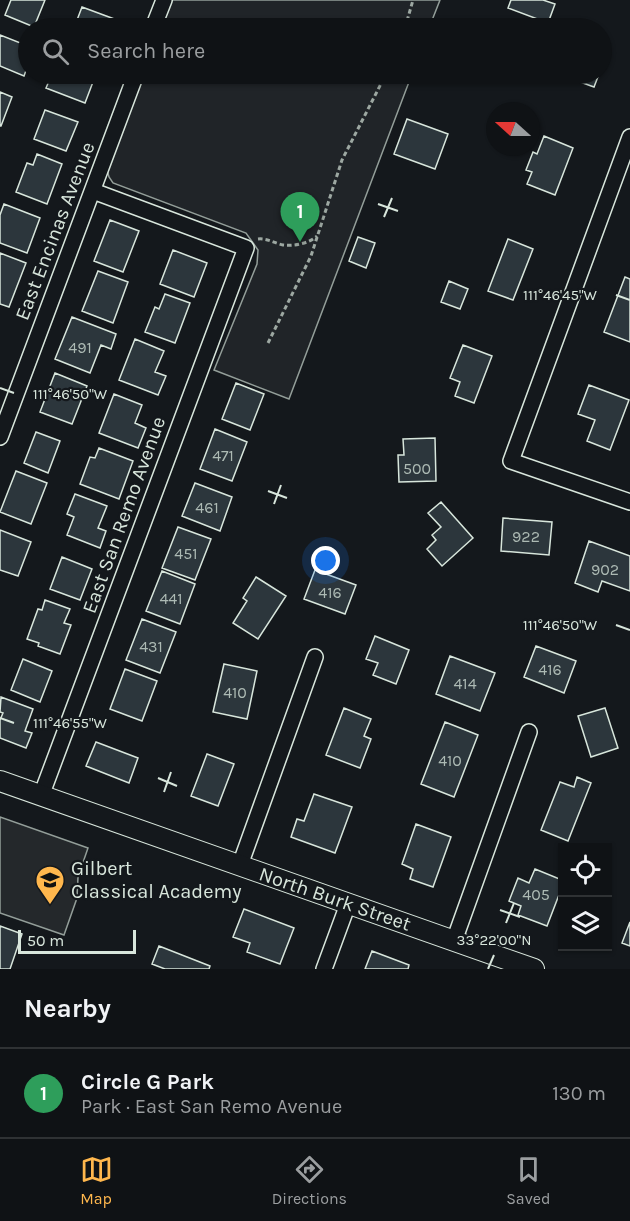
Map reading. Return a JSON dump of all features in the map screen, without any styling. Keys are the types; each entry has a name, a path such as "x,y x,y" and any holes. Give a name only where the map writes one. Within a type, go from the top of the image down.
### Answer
{"street":[{"path":"157,18 164,0"},
{"name":"East Encinas Avenue","path":"0,437 132,84"},
{"path":"630,137 511,461 630,502"},
{"path":"93,191 246,248"},
{"name":"East San Remo Avenue","path":"41,796 246,248"},
{"path":"240,866 315,657"},
{"path":"454,941 529,732"},
{"name":"North Burk Street","path":"0,781 534,969"},
{"path":"324,969 348,904"}],"path":[{"path":"408,18 413,0"},
{"path":"268,343 276,323 296,289 318,235 342,160 381,84"},
{"path":"246,248 260,238 283,245 311,241 318,235"}],"shaded area":[{"path":"170,0 440,0 433,18 163,18"},
{"path":"139,84 408,84 289,399 214,370 257,264 258,250 246,233 113,183 107,170"},
{"path":"0,817 88,848 78,877 77,898 64,935 0,913"}],"building":[{"path":"11,0 45,0 38,18 18,18 18,20 5,15"},
{"path":"511,0 543,0 555,4 550,18 535,18 508,8"},
{"path":"82,7 112,18 78,18"},
{"path":"0,35 18,42 18,74 0,66"},
{"path":"48,84 92,84 85,103 46,88"},
{"path":"0,92 12,97 1,126 0,126"},
{"path":"45,110 78,122 66,151 34,139"},
{"path":"407,119 448,134 435,169 394,154"},
{"path":"544,136 573,148 555,195 527,184 532,172 526,170 531,156 540,156 540,146"},
{"path":"37,154 62,164 47,204 16,192 27,163 33,165"},
{"path":"4,204 40,218 27,253 0,243 0,215"},
{"path":"110,220 139,231 123,272 94,261"},
{"path":"358,237 375,243 366,268 349,261"},
{"path":"508,239 533,249 513,300 488,291"},
{"path":"173,250 207,263 194,297 160,284"},
{"path":"0,253 26,263 9,307 0,304"},
{"path":"98,271 128,282 113,323 82,311"},
{"path":"625,277 630,279 630,342 604,332"},
{"path":"449,281 468,289 460,309 441,302"},
{"path":"165,294 190,303 175,343 145,332 155,307 159,309"},
{"path":"72,317 116,334 111,349 101,345 90,373 55,359"},
{"path":"135,339 164,351 155,372 166,376 158,395 119,380"},
{"path":"463,345 492,356 474,403 455,396 460,382 450,378"},
{"path":"55,373 87,386 72,424 40,412"},
{"path":"236,383 264,394 250,430 222,419"},
{"path":"589,385 629,400 610,450 587,441 595,420 578,414"},
{"path":"114,394 142,405 135,423 146,428 138,448 99,433"},
{"path":"215,429 247,442 232,481 200,469"},
{"path":"36,432 60,441 48,473 24,463"},
{"path":"435,438 436,481 399,482 398,455 404,455 403,439"},
{"path":"99,448 133,461 119,499 80,484 90,457 95,458"},
{"path":"16,471 47,483 31,524 0,512"},
{"path":"195,483 232,497 220,531 182,516"},
{"path":"75,494 107,506 98,528 106,531 100,548 67,535 74,517 67,514"},
{"path":"441,502 473,538 442,566 427,549 436,540 432,535 441,527 428,513"},
{"path":"503,518 552,522 549,555 501,551"},
{"path":"178,527 211,539 195,580 162,568"},
{"path":"0,530 31,542 18,576 0,570"},
{"path":"589,541 630,556 630,591 602,581 598,592 575,583"},
{"path":"62,557 92,569 80,600 50,589"},
{"path":"315,570 356,585 345,614 304,599"},
{"path":"162,571 195,584 180,624 146,611"},
{"path":"256,577 286,596 258,639 233,623 247,601 243,598"},
{"path":"45,600 70,609 64,623 71,625 60,654 38,646 39,643 27,639 38,609 42,610"},
{"path":"142,619 176,632 160,673 126,660"},
{"path":"375,636 409,650 396,684 373,675 378,663 366,659"},
{"path":"536,646 576,661 564,693 524,677"},
{"path":"450,656 495,673 480,711 436,694"},
{"path":"23,659 52,671 40,702 11,690"},
{"path":"224,664 257,671 247,719 213,712"},
{"path":"125,669 157,681 142,721 110,709"},
{"path":"1,697 33,709 25,731 32,733 26,748 0,738 0,720 3,713 0,712"},
{"path":"344,708 371,719 364,736 371,739 360,768 326,755"},
{"path":"605,708 618,748 591,757 578,716"},
{"path":"445,722 478,735 454,797 421,784"},
{"path":"96,742 138,758 129,783 86,766"},
{"path":"207,754 234,764 218,806 191,796"},
{"path":"577,777 591,783 568,841 541,830 560,782 574,787"},
{"path":"314,794 352,807 335,853 291,837 297,819 304,821"},
{"path":"416,824 451,837 433,887 410,879 413,869 402,864"},
{"path":"535,869 558,878 558,897 547,926 518,915 521,906 509,901 518,878 529,883"},
{"path":"244,909 294,928 280,964 247,952 250,943 233,937"},
{"path":"630,922 630,946 622,943"},
{"path":"0,926 22,934 10,969 0,969"},
{"path":"159,946 210,966 209,969 165,969 152,964"},
{"path":"372,951 409,965 408,969 365,969"}],"place":[{"name":"Circle G Park","path":"300,242"},
{"name":"Gilbert Classical Academy","path":"50,906"}]}
